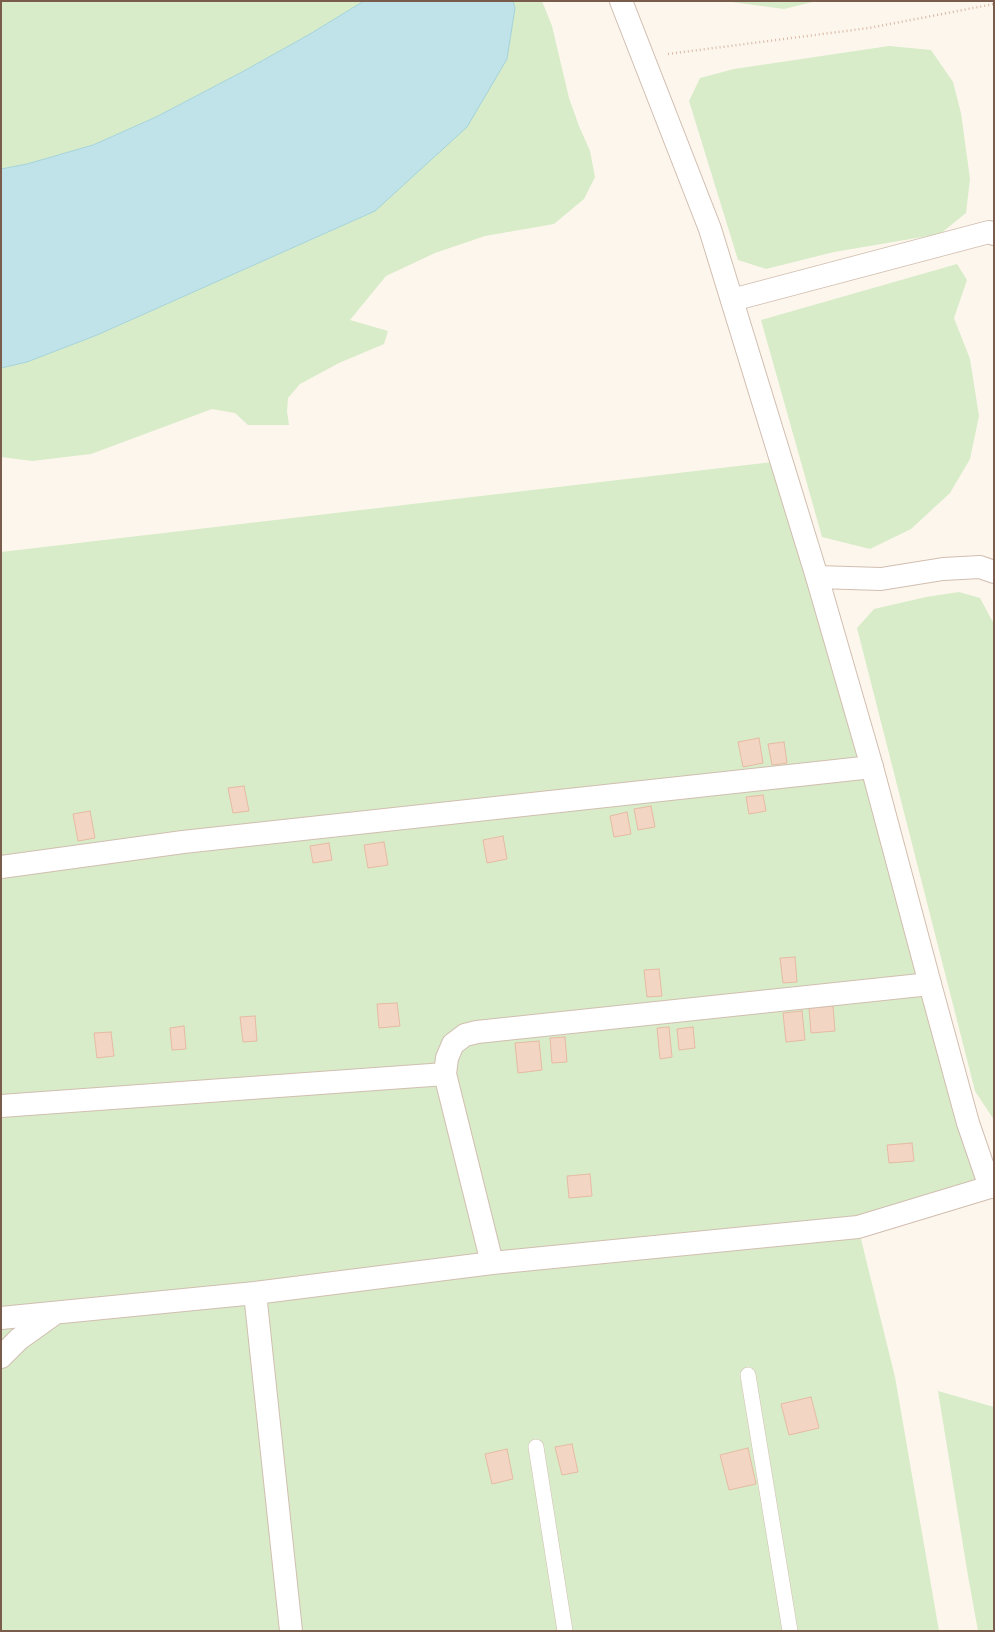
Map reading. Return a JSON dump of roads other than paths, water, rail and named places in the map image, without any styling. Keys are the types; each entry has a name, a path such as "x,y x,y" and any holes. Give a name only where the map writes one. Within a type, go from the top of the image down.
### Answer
{"street":[{"path":"1,1318 255,1293 492,1263 858,1227 992,1187 968,1123 872,767 817,576 710,229 621,1"},
{"path":"732,300 990,232 994,234"},
{"path":"817,576 881,579 943,569 980,567 994,572"},
{"path":"1,868 183,842 872,767"},
{"path":"492,1263 445,1074 447,1058 452,1044 465,1035 477,1032 930,984"},
{"path":"1,1106 445,1074"},
{"path":"255,1293 291,1631"},
{"path":"1,1357 20,1338 56,1313"}],"lane":[{"path":"748,1375 790,1631"},
{"path":"536,1447 565,1631"}],"water":[{"path":"364,1 513,1 515,8 507,59 467,127 375,211 97,335 27,362 1,368 1,169 27,164 93,145 156,117 242,72 310,34"}]}
